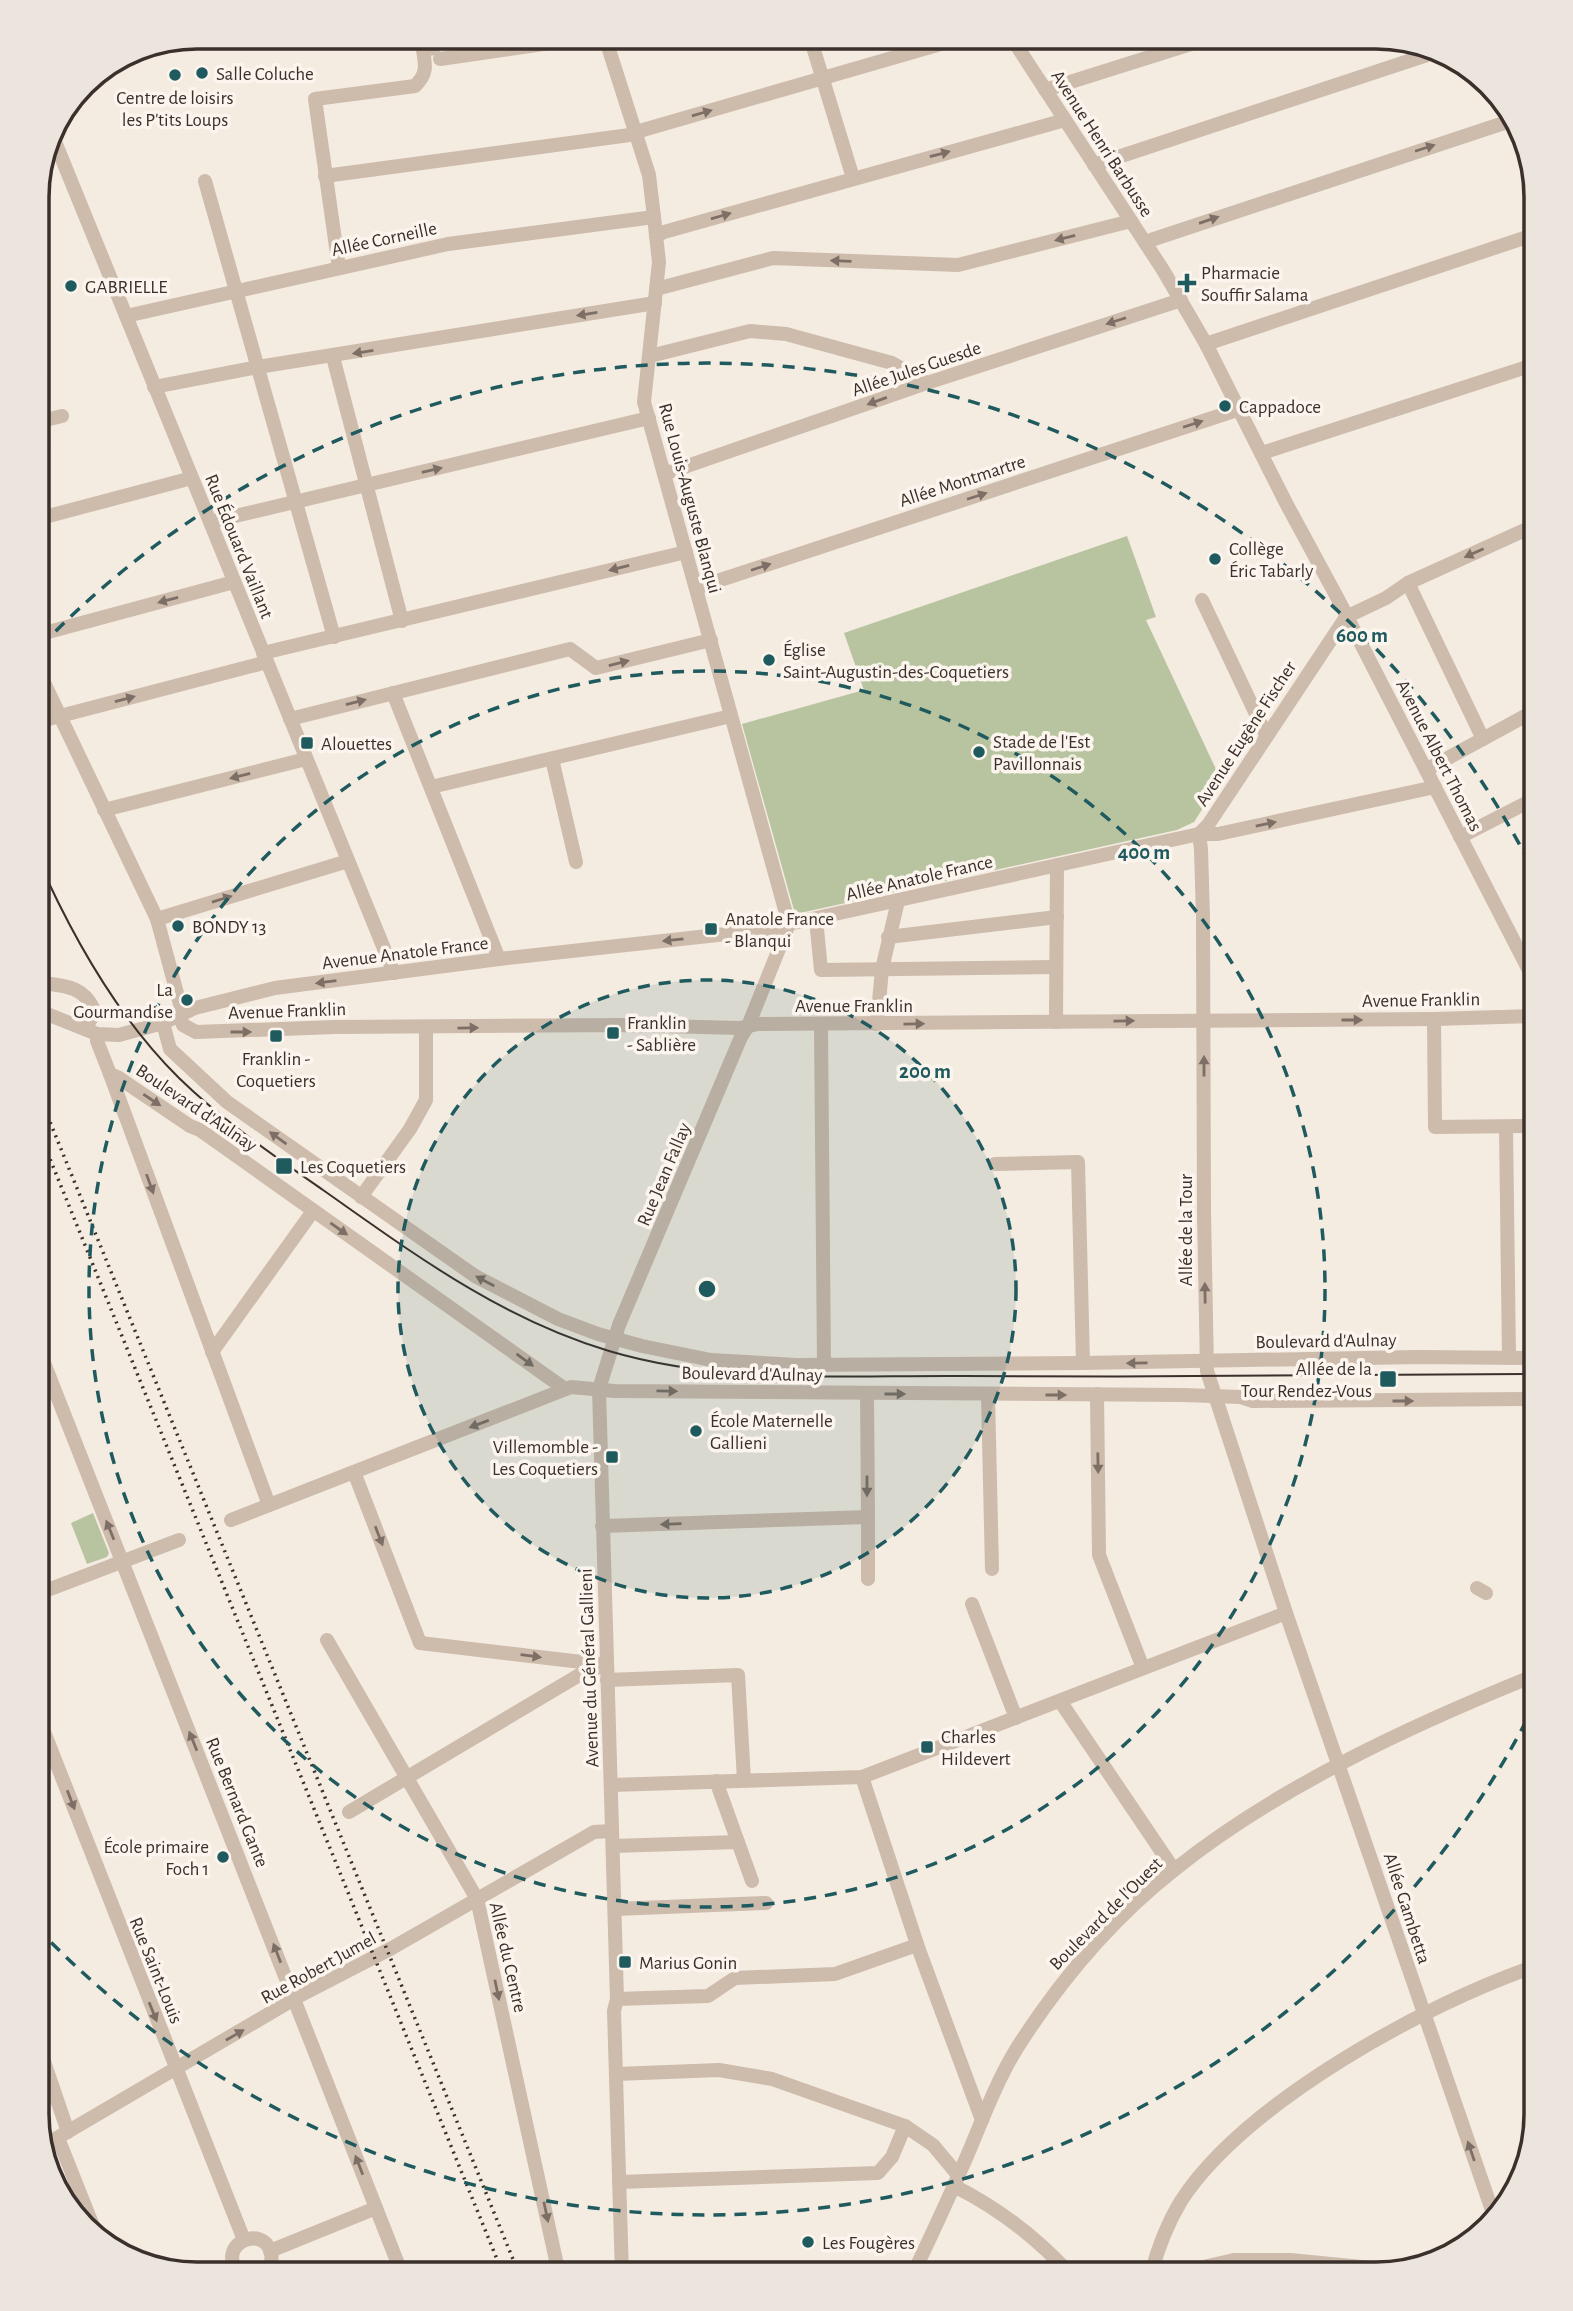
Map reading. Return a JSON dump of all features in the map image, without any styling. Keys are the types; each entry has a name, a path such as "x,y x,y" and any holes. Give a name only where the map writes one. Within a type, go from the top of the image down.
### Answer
{"street":[{"path":"338,268 316,99 415,86 424,76 426,68 423,50 437,53 476,49"},
{"name":"Rue Louis-Auguste Blanqui","path":"609,49 649,175 659,262 644,402 789,924"},
{"path":"814,49 853,178"},
{"path":"325,176 637,133 924,49"},
{"name":"Avenue Henri Barbusse","path":"1019,49 1163,270 1206,344"},
{"path":"1045,90 1175,49"},
{"path":"1094,165 1422,57"},
{"path":"656,236 1065,120"},
{"path":"1145,242 1504,123"},
{"name":"Rue Édouard Vaillant","path":"54,157 126,316 394,974"},
{"path":"205,181 334,637"},
{"name":"Allée Corneille","path":"126,316 448,244 654,217"},
{"path":"154,387 655,296 773,258 958,265 1131,221"},
{"path":"1206,344 1524,238"},
{"name":"Allée Jules Guesde","path":"664,474 927,383 1181,300"},
{"path":"650,356 750,331 786,334 892,363 927,383"},
{"name":"Avenue Albert Thomas","path":"1206,344 1524,962"},
{"path":"333,356 402,621"},
{"path":"1262,453 1524,368"},
{"name":"Allée Montmartre","path":"696,588 1240,409"},
{"path":"49,419 62,416"},
{"path":"210,522 649,418"},
{"path":"49,516 192,478"},
{"path":"1346,617 1386,598 1408,583 1524,530"},
{"path":"49,719 334,637 685,552"},
{"path":"49,632 234,582"},
{"path":"1408,583 1483,739"},
{"path":"1202,600 1266,735"},
{"name":"Avenue Eugène Fischer","path":"1199,834 1208,825 1346,617"},
{"path":"290,719 570,649 596,668 711,640"},
{"path":"393,693 499,959"},
{"path":"49,694 157,919 181,1008 180,1017"},
{"path":"431,787 732,716"},
{"path":"1426,770 1524,717"},
{"path":"104,810 306,759"},
{"path":"552,759 576,862"},
{"name":"Allée Anatole France","path":"789,924 1199,834 1218,834 1434,787"},
{"path":"1460,837 1524,804"},
{"name":"Allée de la Tour","path":"1199,834 1203,917 1206,1362 1213,1395 1286,1613"},
{"path":"157,919 348,861"},
{"path":"1056,1022 1057,865"},
{"path":"877,1024 882,969 898,901"},
{"path":"888,937 1057,917"},
{"path":"816,919 821,970 1056,967"},
{"name":"Avenue Anatole France","path":"49,1015 91,1031 119,1035 180,1017 195,1008 275,988 499,959 772,929 789,924"},
{"name":"Rue Jean Fallay","path":"615,1338 789,924"},
{"path":"49,984 79,990 85,994 93,1008 91,1031"},
{"name":"Avenue Franklin","path":"180,1017 183,1025 196,1032 335,1027 624,1025 740,1028 1524,1016"},
{"path":"1434,1019 1435,1127 1524,1126"},
{"name":"Boulevard d'Aulnay","path":"163,1023 170,1049 227,1102 361,1197 475,1276 558,1319 615,1338 711,1360 824,1365 1524,1358"},
{"path":"821,1025 824,1365"},
{"path":"361,1197 410,1129 426,1100 426,1028"},
{"name":"Boulevard d'Aulnay","path":"91,1031 110,1074 200,1130 565,1389 572,1387 867,1394 1213,1395 1241,1397 1253,1401 1524,1399"},
{"path":"110,1074 269,1505"},
{"path":"1506,1127 1509,1358"},
{"path":"995,1164 1078,1163 1083,1363"},
{"path":"212,1352 313,1211"},
{"name":"Avenue du Général Gallieni","path":"615,1338 599,1389 615,1909 617,1999 614,2011 619,2074 622,2262"},
{"name":"Rue Bernard Gante","path":"49,1375 397,2262"},
{"path":"231,1520 565,1389"},
{"path":"867,1394 868,1579"},
{"path":"1097,1394 1099,1555 1143,1668"},
{"path":"988,1395 992,1569"},
{"path":"354,1472 420,1643 607,1665"},
{"path":"602,1527 867,1517"},
{"path":"49,1589 178,1540"},
{"path":"972,1604 1016,1718"},
{"path":"611,1785 862,1777 1286,1613"},
{"name":"Allée Gambetta","path":"1286,1613 1491,2207"},
{"name":"Allée du Centre","path":"327,1640 477,1899 556,2262"},
{"path":"349,1812 581,1674 607,1665"},
{"path":"607,1680 738,1675 744,1780"},
{"name":"Boulevard de l'Ouest","path":"918,2262 1015,2052 1048,2001 1083,1957 1174,1870 1297,1788 1404,1733 1524,1680"},
{"path":"1060,1701 1174,1870"},
{"name":"Rue Saint-Louis","path":"49,1745 244,2240"},
{"path":"862,1777 917,1945 982,2120"},
{"path":"716,1781 752,1881"},
{"name":"Rue Robert Jumel","path":"57,2138 594,1832 612,1838 738,1842"},
{"path":"615,1909 766,1903"},
{"path":"617,1999 708,1996 735,1978 835,1974 917,1945"},
{"path":"1155,2262 1164,2232 1181,2201 1198,2178 1221,2154 1278,2105 1351,2055 1423,2015 1494,1981 1524,1970"},
{"path":"619,2074 688,2070 746,2073 772,2079 905,2126 933,2145 956,2180 1022,2228 1057,2262"},
{"path":"49,2103 57,2138 88,2215"},
{"path":"622,2182 878,2173 892,2157 905,2126"},
{"name":"Avenue du Général Gallieni","path":"622,2182 627,2262"},
{"path":"271,2251 376,2208"},
{"path":"234,2262 232,2254 235,2248 250,2238 262,2241 271,2251 271,2262"},
{"path":"1225,2262 1310,2262"}],"green space":[{"name":"Stade de l'Est Pavillonnais","path":"1127,536 1156,617 1146,620 1221,780 1194,822 1177,830 800,913 794,910 742,724 864,690 844,633"},
{"path":"93,1513 109,1553 107,1557 87,1564 71,1523"}],"tram line":[{"path":"49,882 75,935 111,994 154,1052 196,1094 267,1151 425,1261 495,1303 569,1338 652,1362 740,1374 785,1376 1524,1374"}],"railway":[{"path":"49,1119 514,2262"},
{"path":"49,1157 498,2262"}],"place":[{"name":"Salle Coluche","path":"202,73"},
{"name":"Centre de loisirs les P'tits Loups","path":"175,75"},
{"name":"Pharmacie Souffir Salama","path":"1187,283"},
{"name":"GABRIELLE","path":"71,286"},
{"name":"Cappadoce","path":"1225,406"},
{"name":"Collège Éric Tabarly","path":"1215,559"},
{"name":"Église Saint-Augustin-des-Coquetiers","path":"769,660"},
{"name":"Alouettes","path":"307,743"},
{"name":"Stade de l'Est Pavillonnais","path":"979,752"},
{"name":"BONDY 13","path":"178,926"},
{"name":"Anatole France - Blanqui","path":"711,929"},
{"name":"La Gourmandise","path":"187,1000"},
{"name":"Franklin - Sablière","path":"613,1033"},
{"name":"Franklin - Coquetiers","path":"276,1036"},
{"name":"Les Coquetiers","path":"284,1166"},
{"name":"Allée de la Tour Rendez-Vous","path":"1388,1379"},
{"name":"École Maternelle Gallieni","path":"696,1431"},
{"name":"Villemomble - Les Coquetiers","path":"612,1457"},
{"name":"Charles Hildevert","path":"927,1747"},
{"name":"École primaire Foch 1","path":"223,1857"},
{"name":"Marius Gonin","path":"625,1962"},
{"name":"Les Fougères","path":"808,2242"}]}
